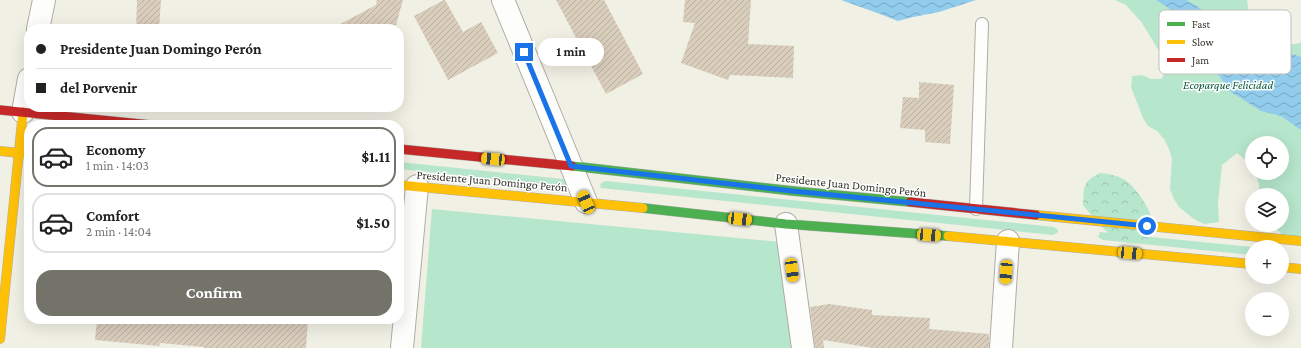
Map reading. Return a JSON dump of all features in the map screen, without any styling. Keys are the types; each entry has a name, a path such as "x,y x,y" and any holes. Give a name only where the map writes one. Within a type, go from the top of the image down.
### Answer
{"main road":[{"path":"0,110 101,120"},
{"path":"0,339 23,112"},
{"name":"Presidente Juan Domingo Perón","path":"404,149 976,209 1085,223 1301,241"},
{"path":"0,151 24,154"},
{"name":"Presidente Juan Domingo Perón","path":"408,186 586,202 786,224 1008,241 1084,245 1245,263"},
{"path":"1289,268 1301,269"}],"street":[{"path":"39,24 44,0"},
{"path":"503,0 586,202"},
{"path":"23,112 24,106"},
{"path":"404,294 408,186"},
{"path":"786,224 803,348"},
{"path":"1001,348 1008,241"},
{"path":"402,348 403,324"}],"lane":[{"path":"976,209 982,24"}],"green space":[{"name":"Ecoparque Felicidad","path":"1115,0 1247,0 1248,10 1159,10 1159,51 1142,23 1126,5"},
{"name":"Ecoparque Felicidad","path":"1301,42 1301,240 1285,237 1280,232 1289,232 1289,188 1259,188 1258,180 1289,180 1289,136 1245,136 1245,159 1237,153 1222,165 1218,203 1219,222 1204,224 1194,219 1179,207 1170,189 1172,159 1169,149 1164,139 1157,131 1148,126 1143,118 1131,87 1132,76 1142,75 1151,79 1161,79 1164,74 1291,74 1291,44"},
{"path":"404,163 566,179 567,184 563,186 404,170"},
{"path":"1100,173 1115,176 1126,181 1133,187 1142,199 1150,213 1154,226 1153,232 1147,239 1142,242 1133,243 1124,242 1116,238 1101,226 1083,205 1084,189 1087,182"},
{"path":"605,181 1054,227 1058,230 1058,232 1053,235 601,188 600,184"},
{"path":"432,209 781,242 795,348 421,348"},
{"path":"1100,232 1245,246 1245,254 1103,240 1098,237"}],"water":[{"path":"841,0 976,0 939,12 898,21"},
{"path":"1156,0 1186,0 1202,10 1171,10"},
{"path":"1291,53 1301,57 1301,130 1281,116 1261,111 1231,92 1218,74 1291,74"}],"building":[{"path":"137,0 161,0 159,24 136,24"},
{"path":"377,0 403,0 396,24 340,24 376,5"},
{"path":"444,0 463,32 481,22 498,53 448,80 414,16"},
{"path":"556,0 604,0 643,74 606,94"},
{"path":"685,0 751,0 748,44 794,46 793,78 730,75 728,80 681,63 695,23 683,22"},
{"path":"919,82 954,85 950,144 925,142 925,130 900,128 903,97 919,98"},
{"path":"829,304 872,310 872,315 930,318 929,329 989,334 989,348 873,348 823,340 824,348 815,348 810,307"},
{"path":"97,324 308,324 306,348 204,348 160,343 159,346 95,340"}],"traffic: fast":[{"path":"572,166 793,191 910,202"},
{"path":"643,208 786,224 948,236"}],"traffic: slow":[{"path":"0,339 23,112"},
{"path":"0,151 24,153"},
{"path":"404,185 643,208"},
{"path":"1036,215 1301,241"},
{"path":"948,236 1245,263"},
{"path":"1289,268 1301,269"}],"traffic: jam":[{"path":"0,110 101,120"},
{"path":"404,149 572,166"},
{"path":"910,202 1036,215"}],"route":[{"path":"524,52 571,166 792,191 1147,226"}]}
